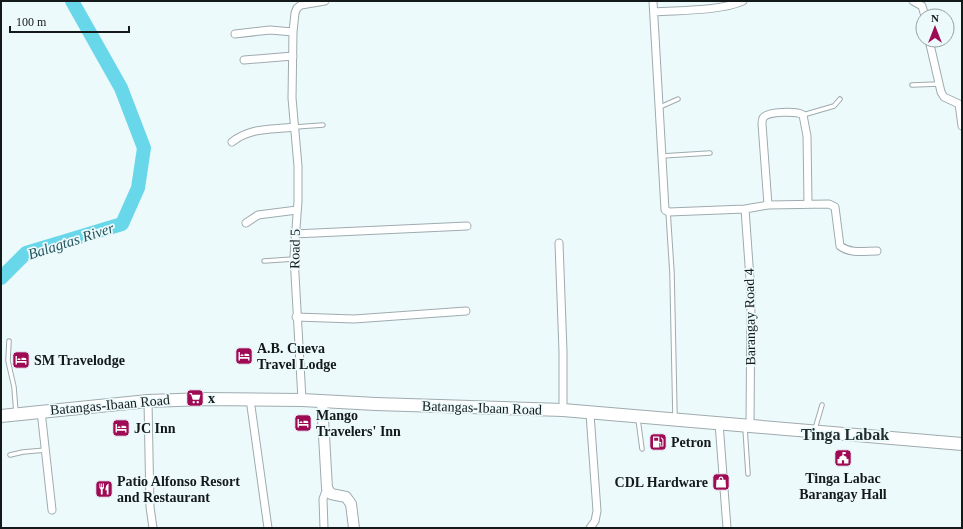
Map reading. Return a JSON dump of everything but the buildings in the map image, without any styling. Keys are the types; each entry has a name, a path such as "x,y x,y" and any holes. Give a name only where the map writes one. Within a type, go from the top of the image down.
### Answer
{"main road":[{"name":"Batangas-Ibaan Road","path":"1,416 148,401 250,399 302,400 563,410 590,414 638,416 962,444"}],"street":[{"path":"316,2 325,1"},
{"path":"654,1 664,206 668,211 745,209 768,205 808,203 829,204 835,208 840,246 846,250 877,250"},
{"path":"654,12 699,9 733,4 742,1"},
{"path":"913,1 922,6 923,8"},
{"name":"Road 5","path":"302,400 296,317 294,259 298,166 292,98 293,32 297,8 301,5 316,2"},
{"path":"234,34 270,30 293,32"},
{"path":"931,48 939,84 944,97 959,103 962,126"},
{"path":"244,60 293,56"},
{"path":"768,205 762,139 763,118 766,115 780,112 800,113 803,115 807,136 808,203"},
{"path":"232,142 242,134 249,132 295,127"},
{"name":"Barangay Road 4","path":"745,209 750,293 747,426"},
{"path":"246,223 258,215 297,210"},
{"path":"294,234 467,226"},
{"path":"559,243 563,351 563,410"},
{"path":"296,317 354,319 466,311"},
{"path":"250,399 268,528"},
{"path":"148,401 150,507 153,528"},
{"path":"322,401 327,488 323,499 324,528"},
{"path":"42,411 52,510"},
{"path":"590,414 597,512 596,521 590,528"},
{"path":"720,423 727,528"},
{"path":"327,488 331,494 346,497 351,504 354,528"}],"lane":[{"path":"912,85 939,84"},
{"path":"659,107 678,99"},
{"path":"803,115 834,106 840,99"},
{"path":"295,127 324,125"},
{"path":"661,156 710,153"},
{"path":"668,211 672,273 675,420"},
{"path":"264,260 294,259"},
{"path":"9,341 9,371 14,387 17,414"},
{"path":"814,432 822,405"},
{"path":"638,416 642,449"},
{"path":"747,426 748,474"},
{"path":"10,455 46,450"}],"waterway":[{"name":"Balagtas River","path":"1,278 26,253 122,224 138,188 144,148 121,88 72,1"}],"place":[{"name":"A.B. Cueva Travel Lodge","path":"244,356"},
{"name":"SM Travelodge","path":"21,360"},
{"name":"x","path":"195,398"},
{"name":"Mango Travelers' Inn","path":"303,423"},
{"name":"JC Inn","path":"121,428"},
{"name":"Petron","path":"658,442"},
{"name":"Tinga Labac Barangay Hall","path":"843,458"},
{"name":"CDL Hardware","path":"721,482"},
{"name":"Patio Alfonso Resort and Restaurant","path":"104,489"}],"district":[{"name":"Tinga Labak","path":"845,434"}]}
